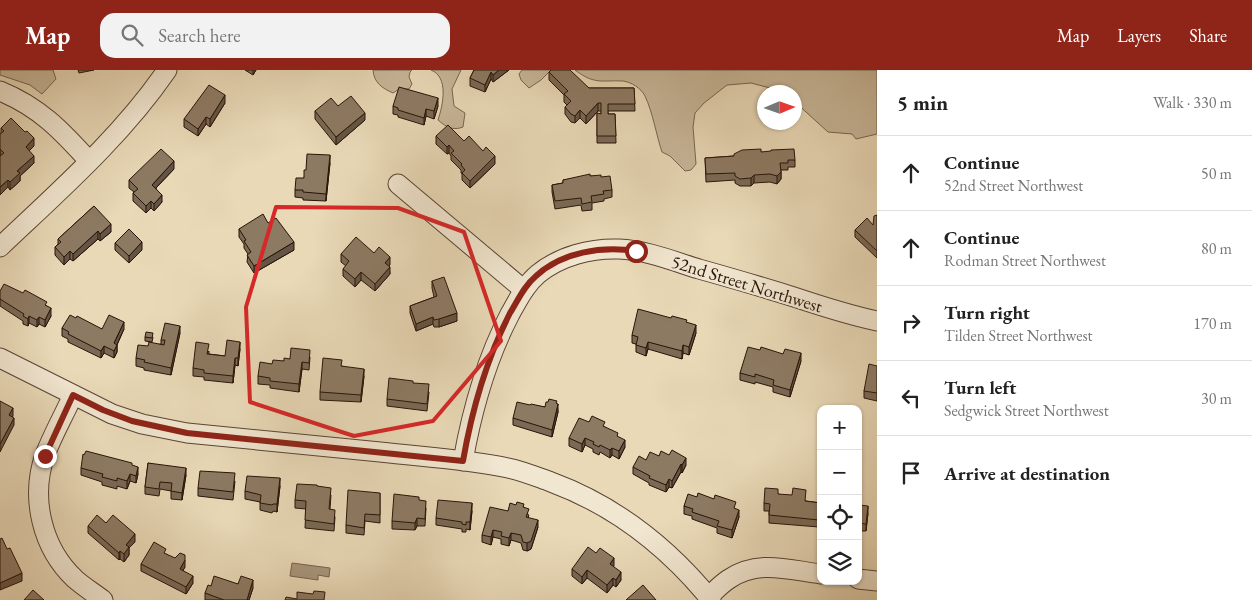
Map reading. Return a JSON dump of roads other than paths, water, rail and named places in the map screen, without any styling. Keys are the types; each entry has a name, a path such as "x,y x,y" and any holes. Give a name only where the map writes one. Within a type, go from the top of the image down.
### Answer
{"street":[{"path":"0,247 89,161 136,111 167,70"},
{"path":"0,91 25,102 44,115 60,129 89,161"},
{"path":"398,184 524,290"},
{"name":"52nd Street Northwest","path":"463,461 482,380 503,329 524,290 537,275 558,261 594,250 644,252 818,306 877,321"},
{"path":"0,358 103,410 132,421 187,433 463,461 509,468 527,473 573,490 600,503 637,527 660,546 709,598 732,577 752,569 774,567 817,573"},
{"path":"73,395 43,463 39,487 40,511 48,541 60,561 75,579 103,600"},
{"path":"862,579 877,581"}]}
